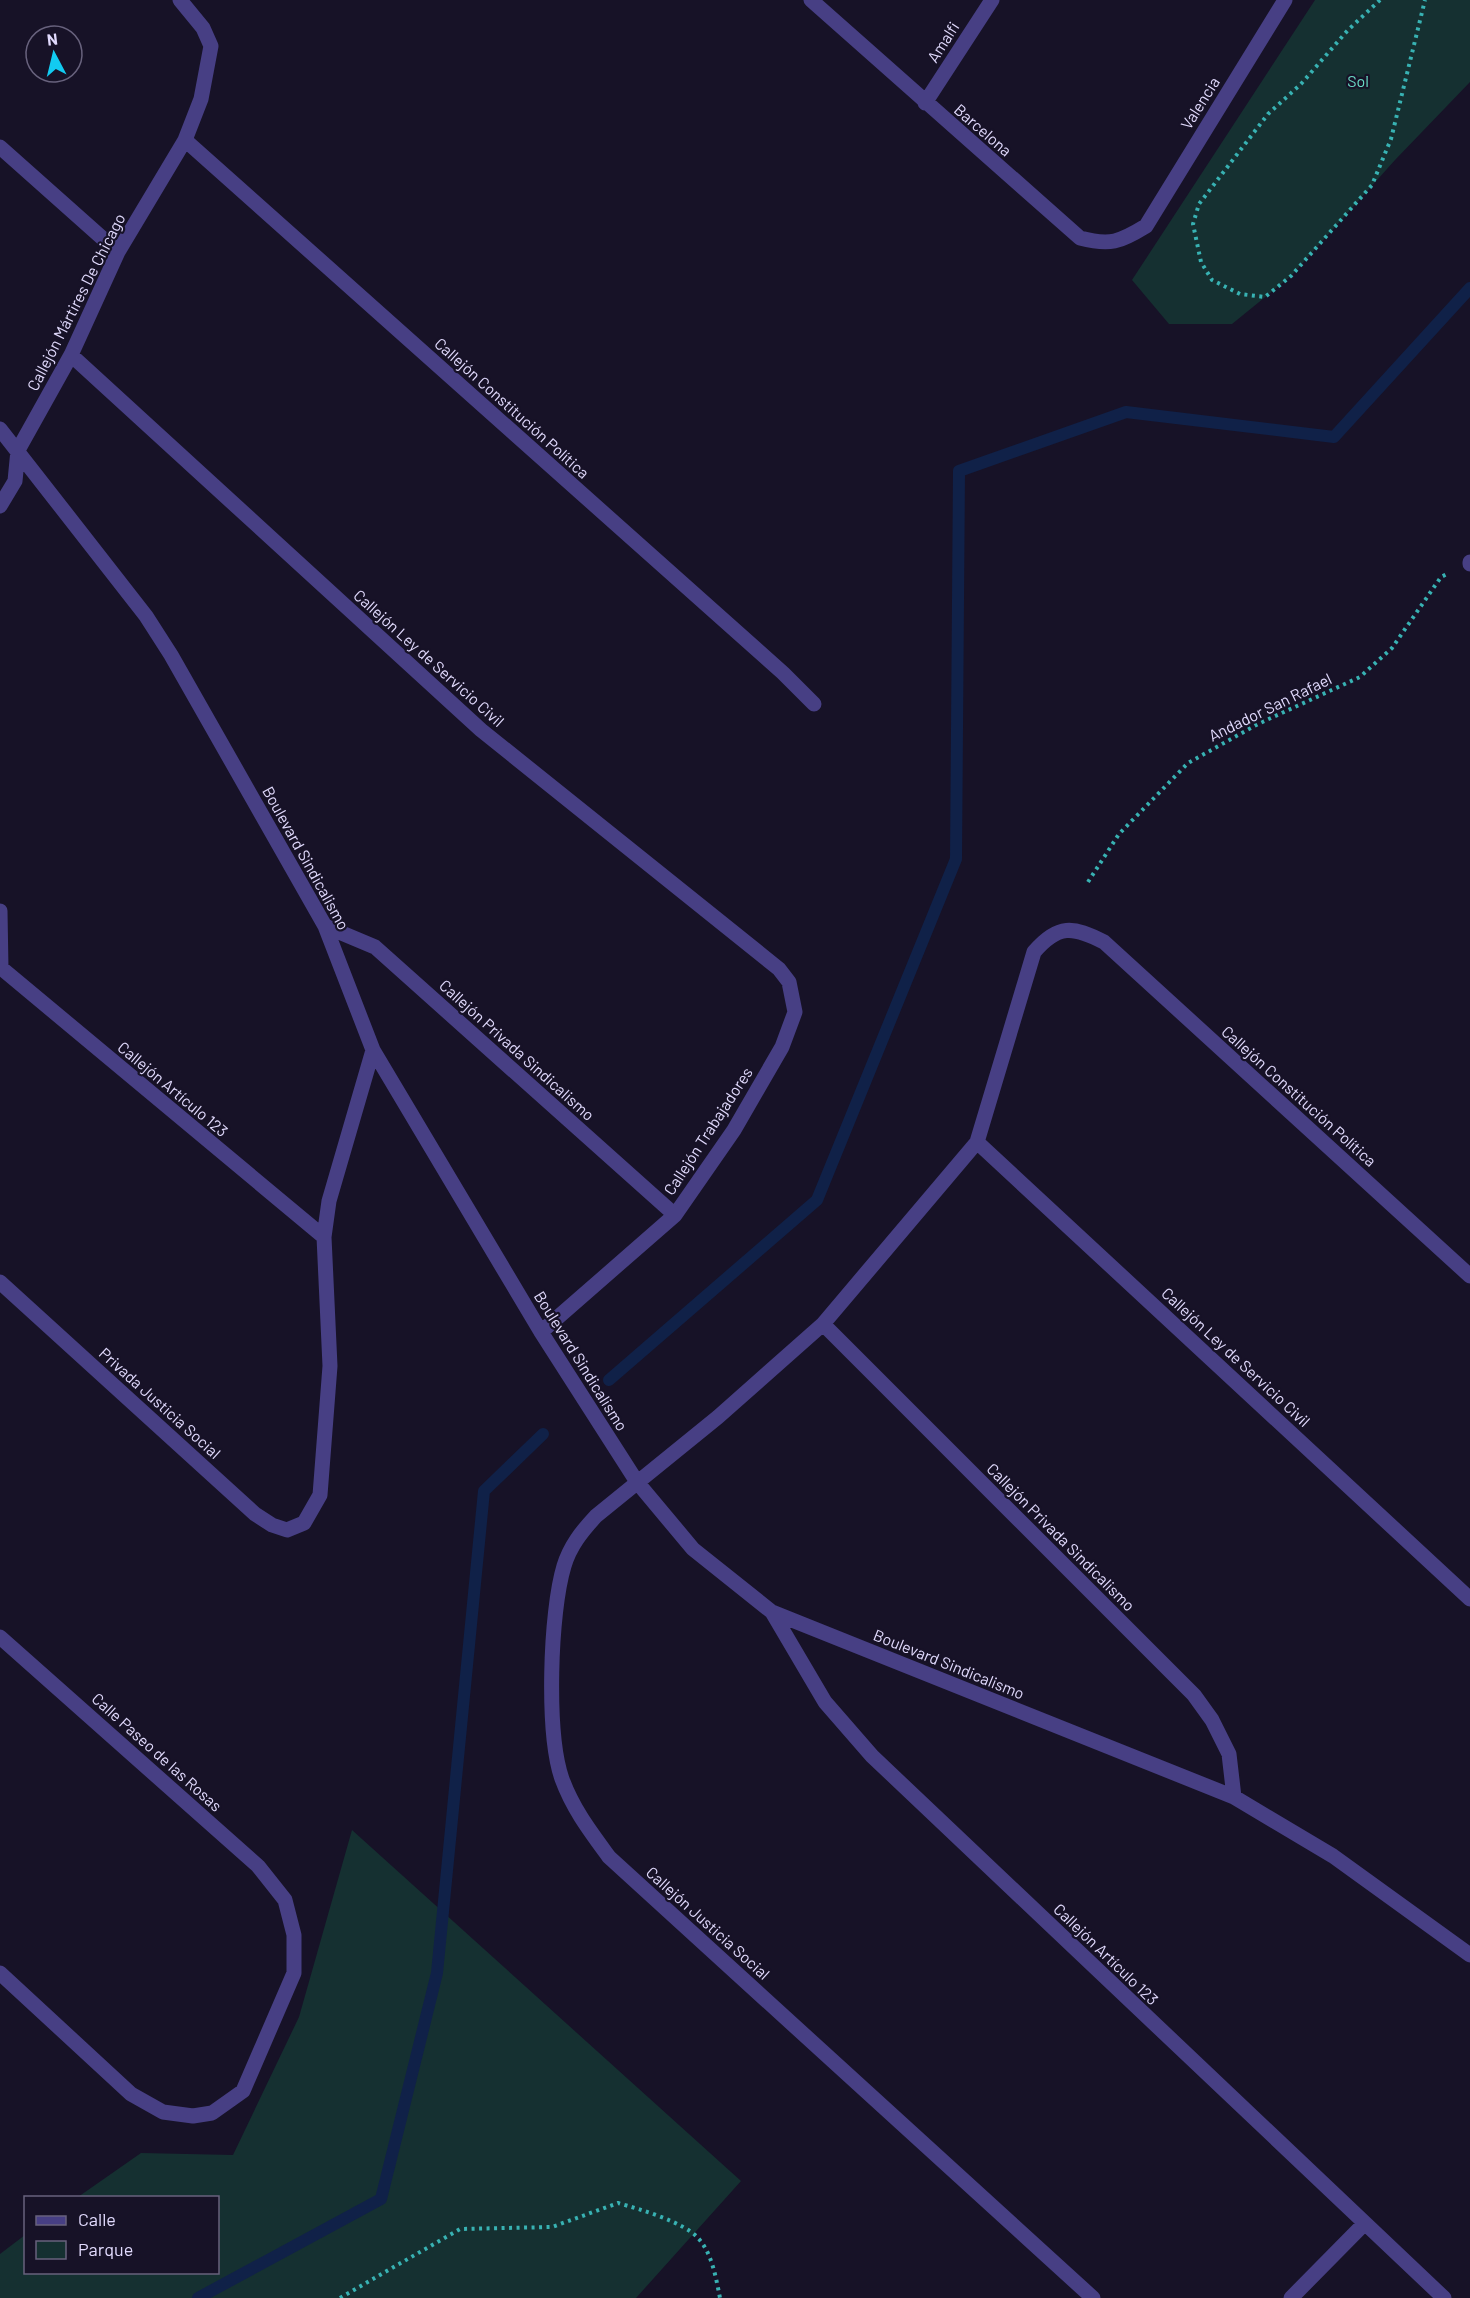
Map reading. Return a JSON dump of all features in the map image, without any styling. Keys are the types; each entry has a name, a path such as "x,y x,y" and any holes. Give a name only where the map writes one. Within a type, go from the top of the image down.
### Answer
{"street":[{"name":"Callejón Mártires De Chicago","path":"0,506 15,481 18,450 71,355 118,252 185,140 201,99 210,46 203,28 180,0"},
{"name":"Barcelona","path":"811,0 1080,238 1100,244 1123,240 1146,226"},
{"name":"Amalfi","path":"925,103 992,0"},
{"name":"Valencia","path":"1146,226 1286,0"},
{"name":"Callejón Constitución Política","path":"185,140 765,657 814,704"},
{"path":"0,147 118,252"},
{"name":"Callejón Ley de Servicio Civil","path":"71,355 481,730 780,969"},
{"name":"Boulevard Sindicalismo","path":"0,429 146,616 171,655 325,926 372,1050 541,1332 637,1482 693,1549 772,1612 1234,1797 1333,1856 1470,1955"},
{"path":"0,911 1,968"},
{"name":"Callejón Privada Sindicalismo","path":"325,926 375,947 675,1215"},
{"name":"Callejón Constitución Política","path":"977,1142 1034,952 1045,939 1059,931 1079,929 1104,942 1470,1276"},
{"name":"Callejón Artículo 123","path":"1,968 324,1238"},
{"name":"Callejón Trabajadores","path":"541,1332 675,1215 734,1130 790,1030 795,1012 794,996 789,982 780,969"},
{"path":"324,1238 329,1201 372,1050"},
{"name":"Callejón Ley de Servicio Civil","path":"977,1142 1470,1599"},
{"name":"Callejón Justicia Social","path":"977,1142 823,1324 718,1417 596,1516 579,1534 565,1564 556,1602 552,1739 561,1778 578,1816 609,1857 1093,2298"},
{"name":"Privada Justicia Social","path":"0,1282 255,1514 272,1525 287,1530 304,1523 320,1495 330,1365 324,1238"},
{"name":"Callejón Privada Sindicalismo","path":"823,1324 1194,1695 1212,1720 1229,1754 1234,1797"},
{"name":"Callejón Artículo 123","path":"772,1612 825,1702 872,1756 1444,2298"},
{"name":"Calle Paseo de las Rosas","path":"0,1637 258,1866 285,1900 294,1935 294,1974 243,2091 212,2114 193,2116 163,2112 131,2094 0,1973"},
{"path":"1291,2298 1364,2224"}],"path":[{"path":"1380,0 1348,30 1301,84 1268,114 1199,204 1193,224 1201,262 1212,280 1225,288 1240,294 1265,297 1291,276 1372,185 1391,139 1425,0"},
{"name":"Andador San Rafael","path":"1088,882 1119,834 1188,763 1258,724 1360,677 1392,648 1442,577 1470,563"},
{"path":"340,2298 460,2229 552,2227 618,2203 687,2229 699,2239 715,2271 720,2298"}],"green space":[{"name":"Sol","path":"1315,0 1470,0 1470,82 1395,160 1291,276 1232,324 1169,324 1132,280"},
{"path":"352,1830 741,2181 636,2298 0,2298 0,2254 24,2236 24,2274 219,2274 219,2196 79,2196 141,2153 233,2155 299,2017"}],"waterway":[{"path":"609,1380 817,1200 956,859 959,471 1126,412 1334,437 1470,288"},
{"path":"198,2298 381,2199 437,1973 484,1491 543,1434"}]}
